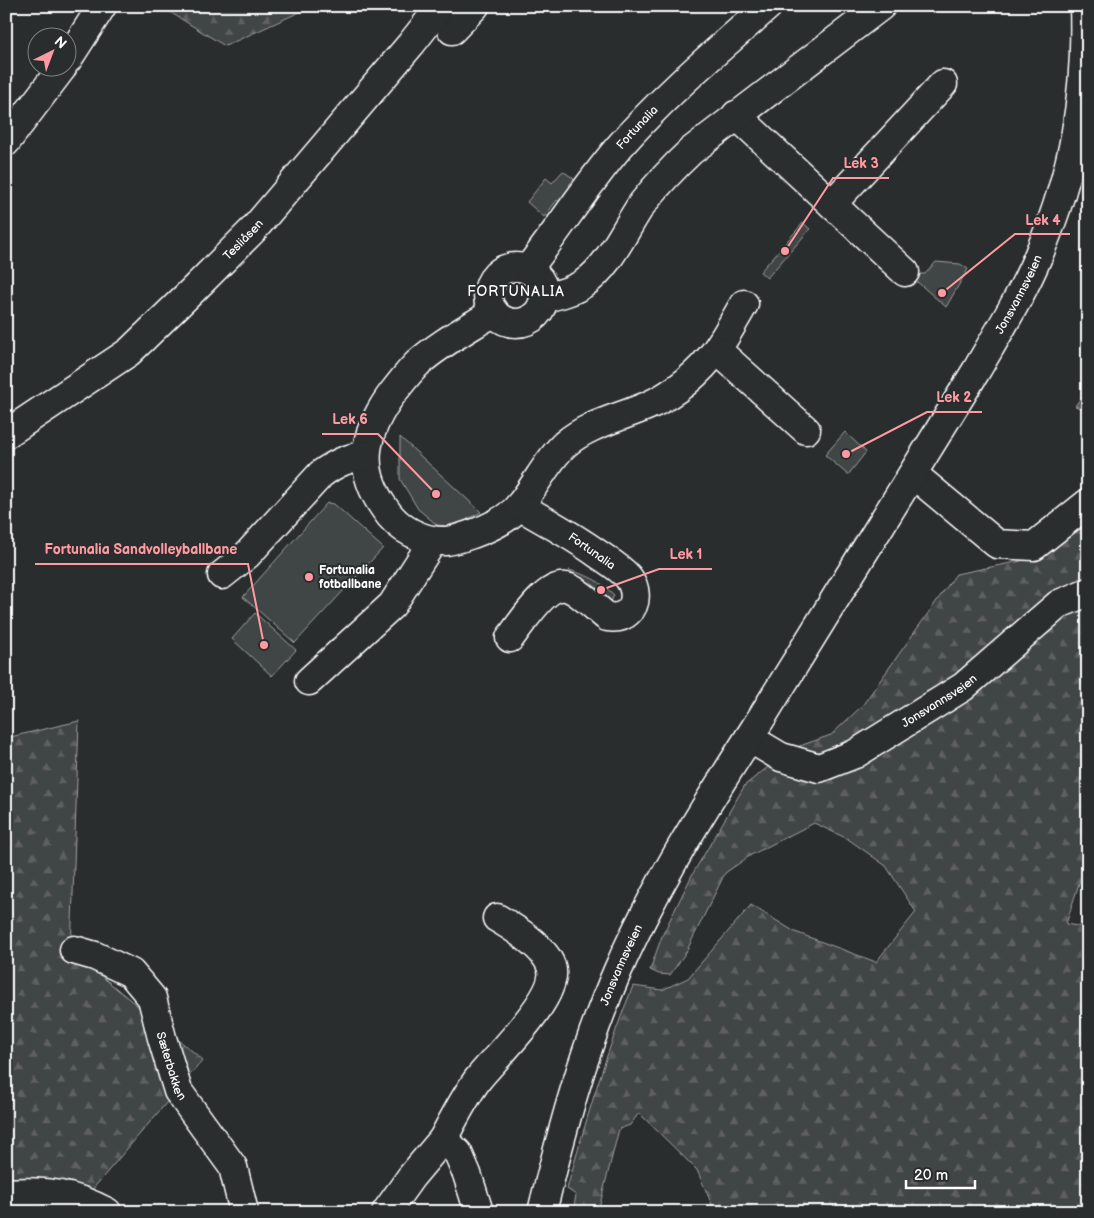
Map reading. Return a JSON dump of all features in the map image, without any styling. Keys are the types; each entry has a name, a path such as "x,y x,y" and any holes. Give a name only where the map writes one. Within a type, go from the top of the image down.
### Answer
{"street":[{"path":"78,43 102,6"},
{"name":"Tesliåsen","path":"6,434 129,352 191,292 258,224 395,63 440,6"},
{"path":"452,30 475,6"},
{"name":"Fortunalia","path":"528,269 581,194 620,147 682,83 768,6"},
{"path":"544,298 573,290 584,283 604,262 642,205 665,176 692,151 736,116 881,6"},
{"name":"Jonsvannsveien","path":"542,1212 556,1155 584,1059 619,968 658,890 1007,318 1038,255 1054,217 1067,177 1080,117 1084,76 1084,6"},
{"path":"6,142 54,78"},
{"path":"832,204 943,84"},
{"path":"736,116 905,272"},
{"path":"519,267 528,269 541,281 544,298 536,315 519,323 501,319 489,304 487,295 489,285 501,270 519,267"},
{"path":"494,312 419,363 381,410 368,438 366,455 372,483 378,499 387,513 409,532 433,541 448,541 498,523 519,506 544,468 565,444 580,433 595,426 648,406 693,375 717,350 744,304"},
{"path":"717,350 806,430"},
{"path":"222,575 247,555 321,474 333,465 348,458 366,455"},
{"path":"913,474 997,544 1034,546 1088,503"},
{"name":"Fortunalia","path":"510,638 543,597 558,587 565,586 607,617 614,618 628,613 636,596 629,579 616,566 574,538 519,506"},
{"path":"309,681 392,605 433,541"},
{"name":"Jonsvannsveien","path":"749,738 781,757 819,768 855,754 963,687 1059,604 1088,592"},
{"path":"386,1212 411,1177 443,1139 464,1100 479,1078 531,1019 543,1000 552,980 551,966 540,949 512,926 497,918"},
{"name":"Sæterbakken","path":"74,950 95,956 131,973 152,998 178,1091 233,1167 244,1212"},
{"path":"443,1139 458,1153 479,1212"},
{"path":"6,1193 33,1191 56,1194 77,1198 107,1212"}],"green space":[{"path":"160,6 313,6 225,46"},
{"path":"563,171 574,179 569,185 581,195 569,212 557,200 544,217 527,202 546,178 552,183"},
{"path":"803,223 810,229 767,278 760,272"},
{"path":"936,262 960,264 968,269 946,307 915,280 921,274 925,274"},
{"path":"1088,388 1088,411 1075,406"},
{"path":"845,432 866,452 848,475 825,455"},
{"path":"400,437 481,512 453,527 437,525 418,509 400,479"},
{"name":"Fortunalia fotballbane","path":"327,503 334,504 383,548 295,643 243,597"},
{"path":"1088,514 1088,855 1066,924 1088,928 1088,1212 712,1212 713,1207 697,1170 639,1113 630,1125 619,1129 598,1212 587,1212 574,1207 576,1195 567,1189 597,1086 633,986 662,990 688,978 751,905 795,932 876,962 916,912 886,866 848,839 814,823 751,855 725,873 686,952 670,975 659,974 650,970 662,936 692,875 745,785 791,749 831,735 862,706 956,574 1021,561"},
{"path":"569,570 598,582 614,595 611,602 607,604"},
{"path":"255,613 296,650 272,676 232,639"},
{"path":"79,721 71,951 203,1060 73,1212 6,1212 6,738"}],"place":[{"name":"Lek 3","path":"785,251"},
{"name":"Lek 4","path":"942,293"},
{"name":"Lek 2","path":"846,454"},
{"name":"Lek 6","path":"436,494"},
{"name":"Fortunalia fotballbane","path":"309,577"},
{"name":"Lek 1","path":"601,590"},
{"name":"Fortunalia Sandvolleyballbane","path":"264,645"}],"district":[{"name":"FORTUNALIA","path":"516,291"}]}
